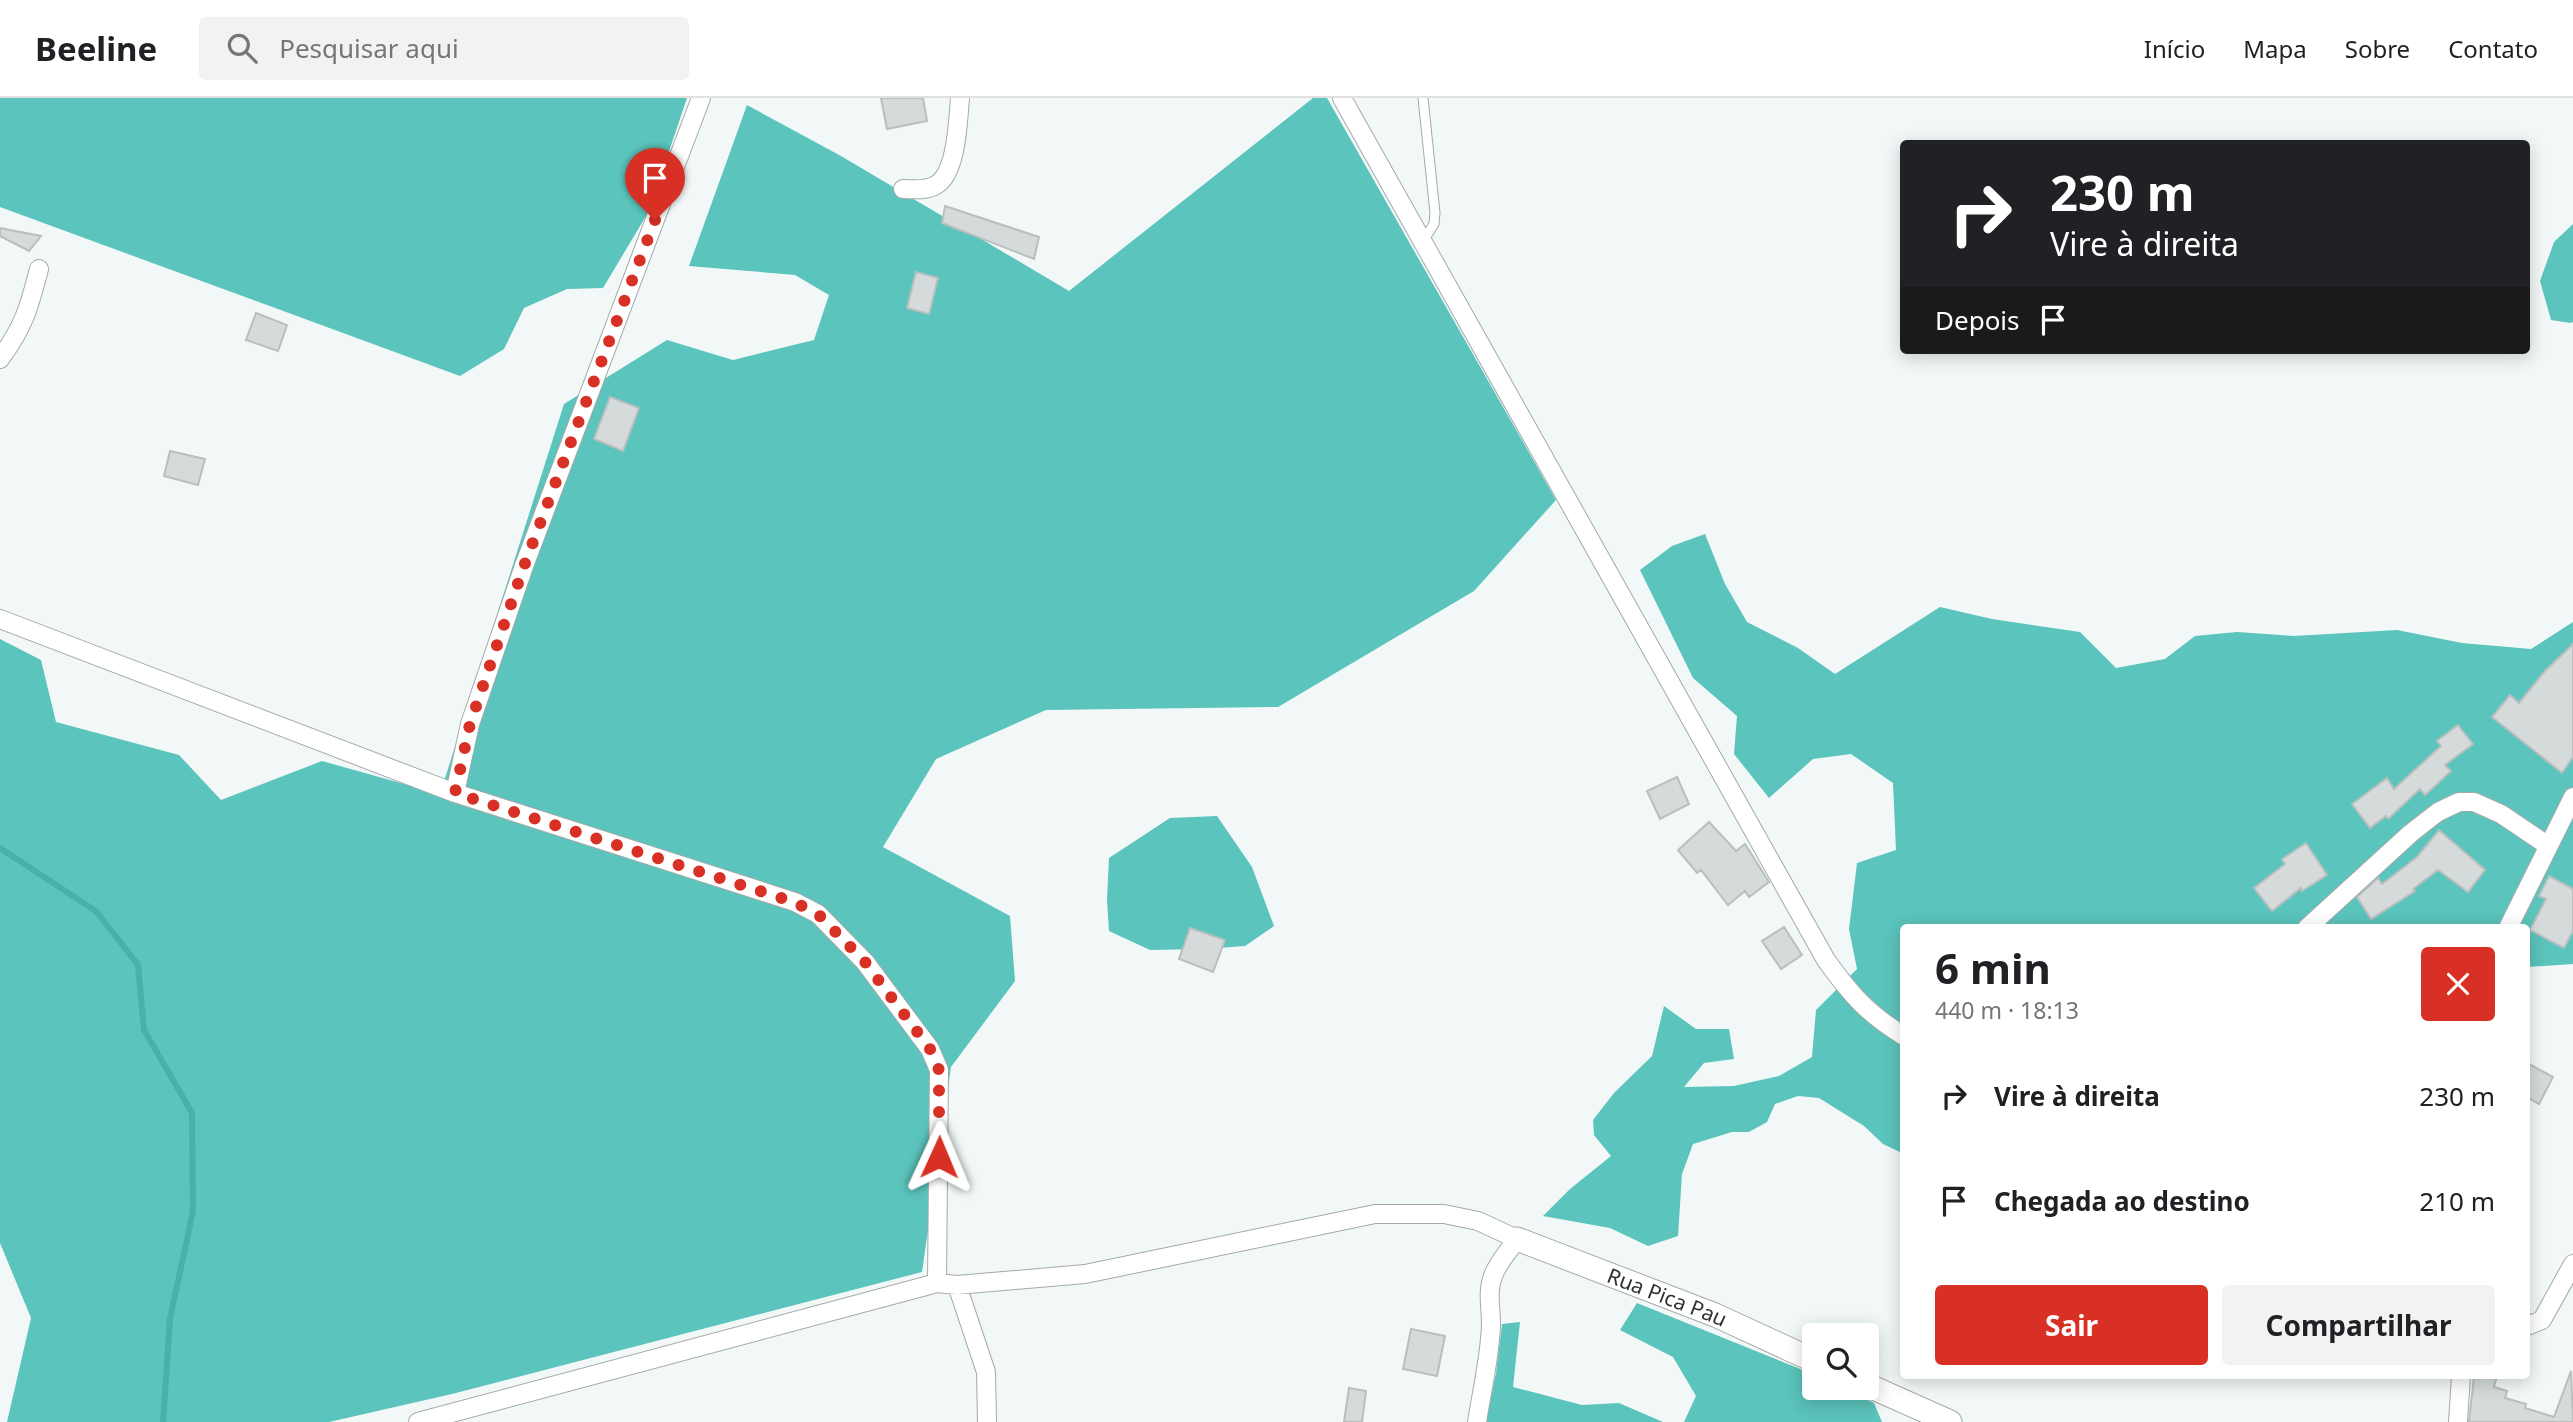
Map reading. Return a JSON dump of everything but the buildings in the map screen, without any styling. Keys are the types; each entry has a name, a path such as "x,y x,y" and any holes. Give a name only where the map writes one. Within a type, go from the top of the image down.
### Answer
{"street":[{"path":"455,793 470,724 524,566 701,98"},
{"path":"903,189 921,190 936,185 946,176 956,141 960,98"},
{"path":"1342,98 1826,960 1847,990 1874,1018 1900,1034"},
{"path":"0,359 18,335 28,312 39,269"},
{"path":"0,620 455,793 794,902 818,914 865,962 930,1049 939,1070 937,1283"},
{"path":"2510,924 2573,797"},
{"path":"2312,924 2411,833 2438,812 2459,802 2474,802 2501,814 2547,845"},
{"path":"418,1422 937,1283 957,1285 1086,1274 1375,1214 1444,1214 1478,1221 1517,1239 1502,1259 1490,1288 1488,1359 1477,1422"},
{"name":"Rua Pica Pau","path":"1517,1239 1715,1315 1802,1355"},
{"path":"2530,1325 2542,1320 2573,1264"},
{"path":"957,1285 986,1372 987,1422"},
{"path":"2458,1422 2461,1379"},
{"path":"1879,1391 1940,1420"}],"lane":[{"path":"1423,98 1435,213 1434,224 1423,241"}],"shaded area":[{"path":"0,98 687,98 649,211 603,288 567,289 524,308 504,349 460,376 0,207"},
{"path":"1313,98 1327,98 1556,500 1474,591 1278,707 1046,710 936,759 883,847 1010,916 1015,981 951,1067 922,1272 452,1394 329,1422 7,1422 31,1318 0,1243 0,639 41,660 56,722 179,755 221,800 322,761 440,794 564,404 667,340 733,360 814,340 829,295 795,275 689,266 747,105 841,156 1069,291"},
{"path":"2573,224 2573,322 2570,323 2551,320 2540,281 2554,242"},
{"path":"1705,534 1725,584 1747,622 1798,648 1835,674 1940,607 1992,619 2080,632 2116,668 2165,659 2195,636 2237,632 2294,636 2397,630 2462,643 2531,649 2573,622 2573,964 2530,967 2530,924 1900,924 1900,1152 1883,1144 1864,1126 1819,1098 1798,1096 1775,1104 1767,1122 1749,1132 1732,1132 1693,1144 1682,1174 1678,1236 1648,1246 1610,1228 1543,1216 1570,1189 1611,1156 1594,1135 1593,1120 1614,1093 1652,1056 1664,1006 1696,1029 1729,1029 1734,1059 1704,1063 1684,1087 1734,1086 1779,1076 1812,1057 1816,1010 1857,969 1849,929 1857,863 1896,850 1893,783 1851,754 1813,759 1769,798 1734,754 1737,716 1693,678 1640,570 1672,546"},
{"path":"1217,816 1252,867 1274,926 1245,946 1204,949 1150,950 1109,931 1109,858 1170,818"},
{"path":"1637,1303 1802,1370 1802,1400 1868,1400 1874,1403 1882,1422 1684,1422 1696,1396 1673,1357 1620,1330"},
{"path":"1520,1322 1513,1387 1582,1405 1619,1403 1663,1422 1486,1422 1502,1324"}],"waterway":[{"path":"0,848 97,912 138,965 144,1030 192,1113 193,1211 170,1319 163,1422"}],"route":[{"path":"655,220 524,566 470,724 455,793 794,902 818,914 865,962 930,1049 939,1070 939,1157"}]}
